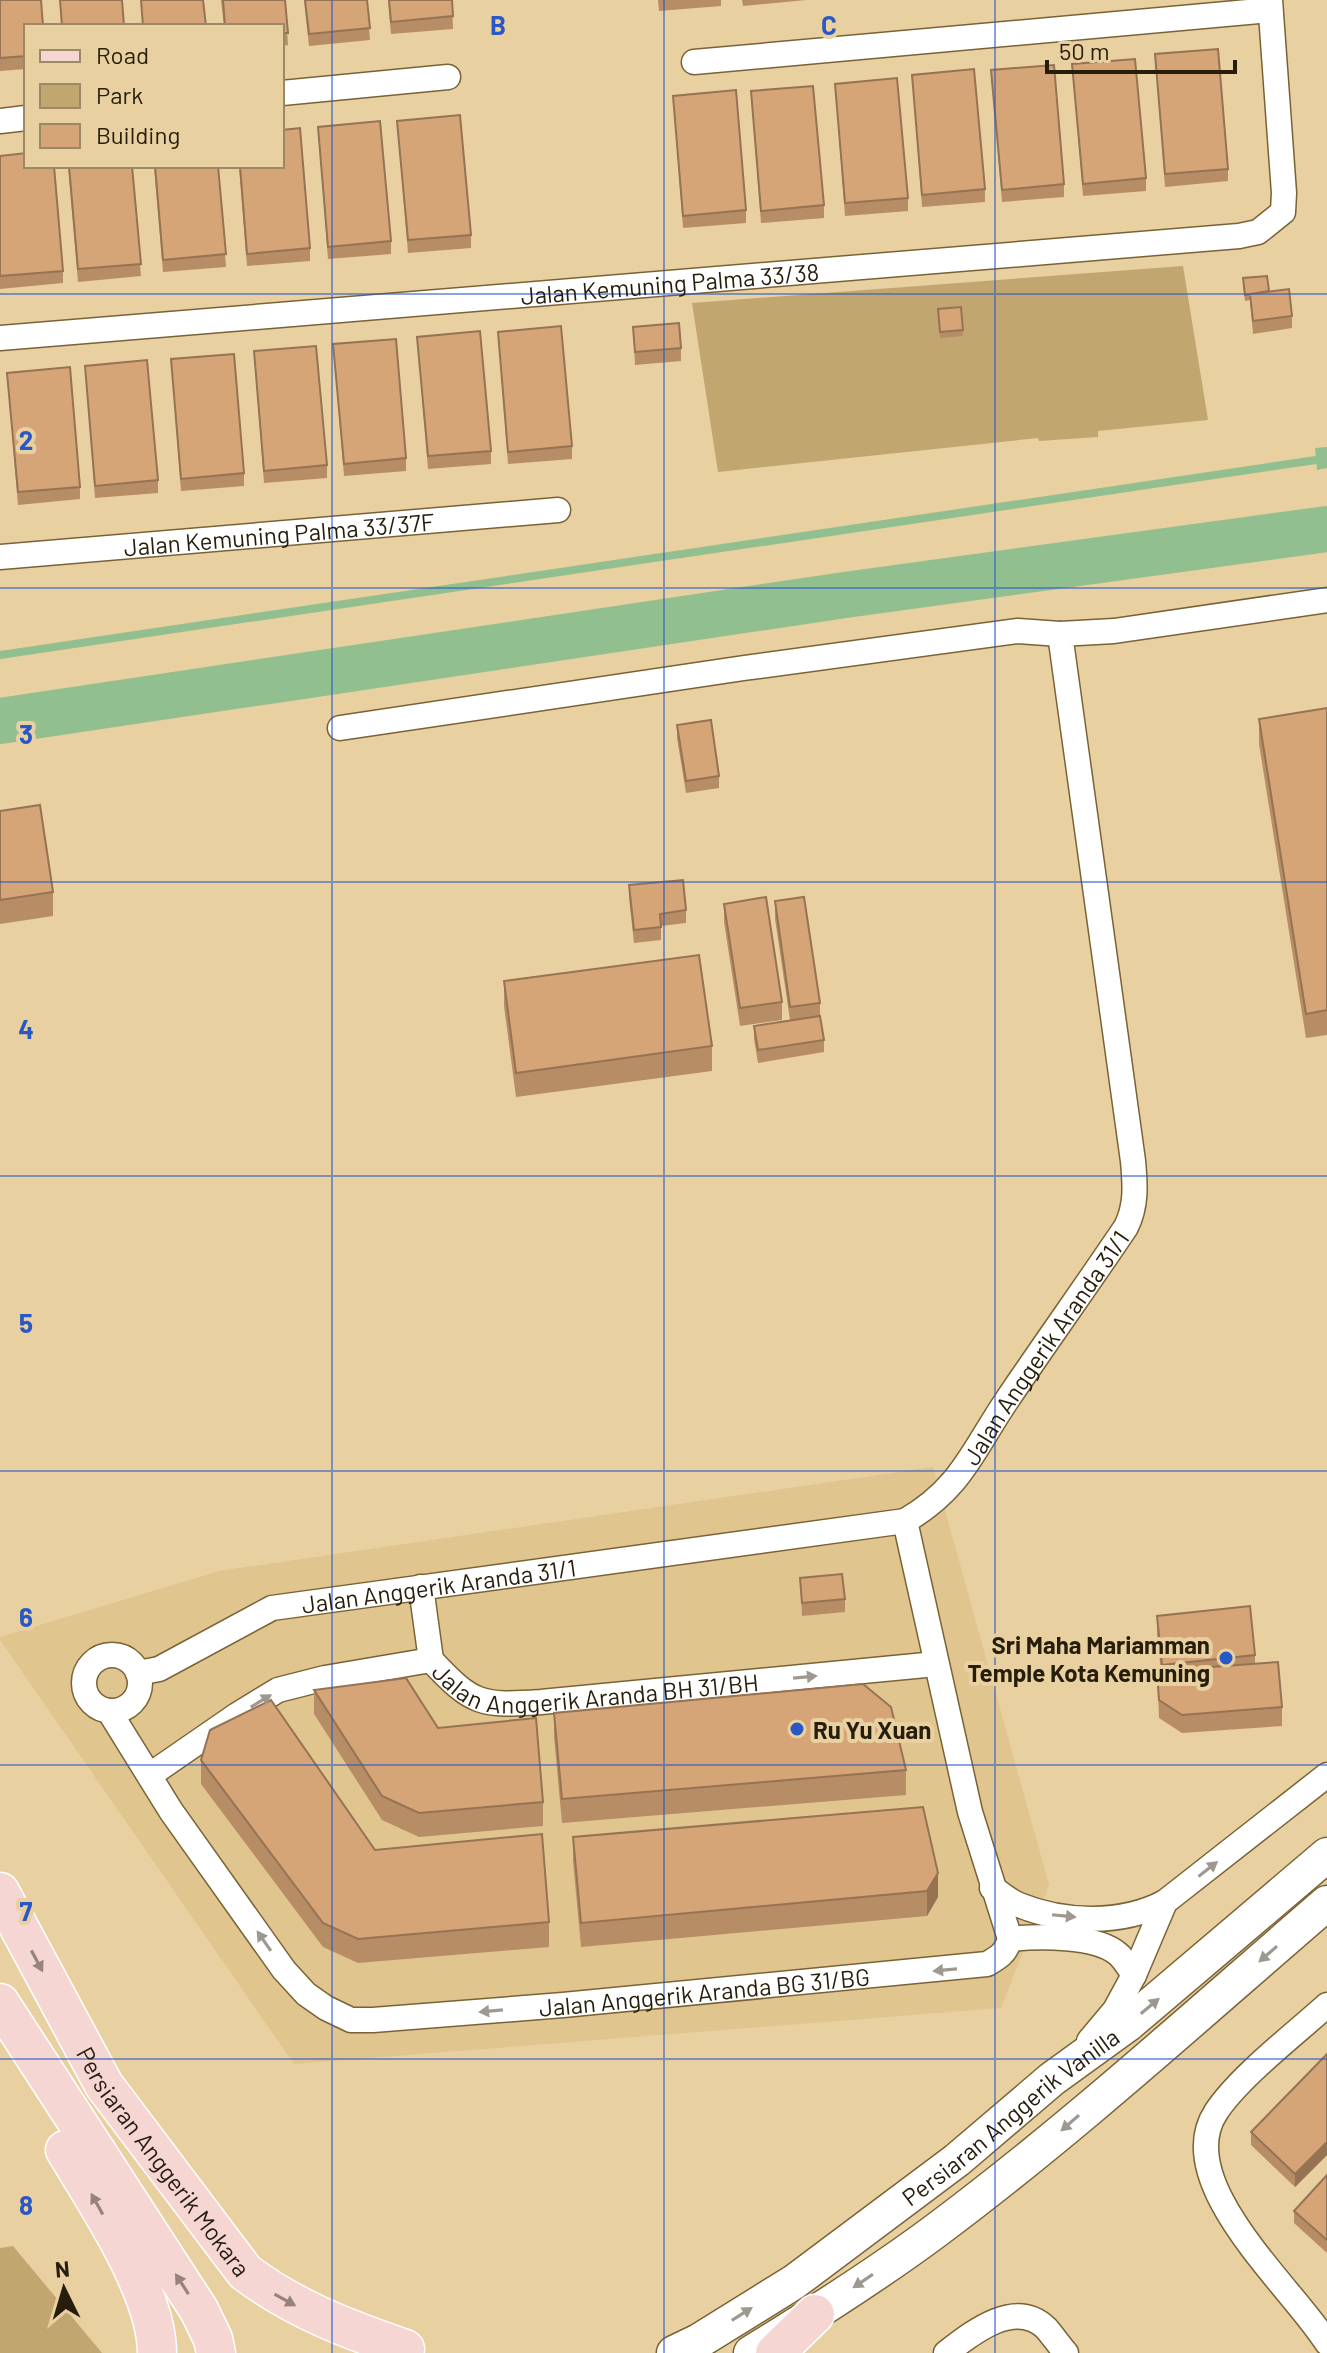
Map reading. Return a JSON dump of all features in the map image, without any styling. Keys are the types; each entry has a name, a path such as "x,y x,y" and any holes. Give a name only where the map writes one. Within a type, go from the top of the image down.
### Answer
{"main road":[{"name":"Persiaran Anggerik Vanilla","path":"674,2353 699,2341 794,2282 957,2160 1052,2079 1128,2024 1327,1855"},
{"name":"Persiaran Anggerik Mokara","path":"0,1892 104,2085 245,2272 273,2293 312,2314 414,2351"},
{"name":"Persiaran Anggerik Vanilla","path":"751,2353 815,2314 933,2233 1034,2154 1327,1903"},
{"name":"Persiaran Anggerik Mokara","path":"3,2008 199,2310 216,2353"},
{"path":"3,2008 40,2108 88,2187 136,2277 157,2338 157,2353"},
{"path":"775,2353 815,2314"},
{"path":"340,2353 379,2348 414,2351"}],"street":[{"path":"694,62 1270,5"},
{"name":"Jalan Kemuning Palma 33/38","path":"0,338 1258,232 1283,212 1283,162 1270,5"},
{"path":"284,93 448,77"},
{"path":"0,121 24,118"},
{"name":"Jalan Kemuning Palma 33/37F","path":"0,557 558,510"},
{"path":"340,728 1018,631 1060,634 1114,631 1327,600"},
{"name":"Jalan Anggerik Aranda 31/1","path":"138,1673 159,1669 272,1608 905,1521 942,1495 975,1455 1005,1404 1132,1216 1135,1196 1133,1161 1060,634"},
{"path":"905,1521 970,1812 1010,1939 1047,1937 1102,1945 1118,1954 1134,1975"},
{"path":"421,1587 431,1660"},
{"path":"118,1655 126,1658 138,1673 139,1691 134,1700 119,1710 100,1709 83,1687 86,1670 100,1657 118,1655"},
{"name":"Jalan Anggerik Aranda BH 31/BH","path":"150,1775 278,1690 325,1678 431,1660 451,1682 486,1704 541,1702 936,1664"},
{"name":"Jalan Anggerik Aranda BG 31/BG","path":"109,1711 171,1811 284,1970 306,1994 351,2020 409,2018 963,1968 987,1964 1002,1956 1010,1939"},
{"path":"992,1888 1016,1904 1044,1913 1069,1917 1129,1916 1165,1902 1327,1775"},
{"path":"1052,2079 1115,2010 1134,1975 1165,1902"},
{"path":"1323,2329 1271,2273 1230,2214 1208,2168 1205,2139 1208,2125 1217,2109 1327,2005"},
{"path":"946,2353 1002,2317 1023,2317 1044,2326 1066,2353"}],"shaded area":[{"path":"1327,447 1327,468 1317,470 1315,448"},
{"path":"933,1467 1049,1885 1001,2008 294,2064 0,1640 0,1637 219,1571"}],"green space":[{"path":"1183,266 1208,420 1098,431 1098,437 1039,441 1038,438 718,472 692,303"},
{"path":"13,2246 102,2353 0,2353 0,2248"}],"building":[{"path":"0,0 41,0 43,24 24,24 24,56 0,58"},
{"path":"60,0 122,0 124,24 62,24"},
{"path":"141,0 203,0 206,24 143,24"},
{"path":"223,0 285,0 288,33 284,33 284,24 225,24"},
{"path":"305,0 367,0 370,28 309,34"},
{"path":"389,0 452,0 453,16 391,22"},
{"path":"1218,49 1228,169 1165,174 1155,54"},
{"path":"1135,59 1146,178 1083,184 1072,64"},
{"path":"1054,65 1064,184 1002,190 991,70"},
{"path":"974,69 985,189 922,195 912,75"},
{"path":"897,78 908,198 845,203 835,84"},
{"path":"813,86 824,205 761,211 751,91"},
{"path":"736,90 746,210 683,216 673,96"},
{"path":"460,115 471,235 408,240 397,121"},
{"path":"380,121 391,241 328,247 318,127"},
{"path":"300,128 310,248 247,254 240,168 284,168 284,130"},
{"path":"24,153 24,168 54,168 63,271 0,276 0,156"},
{"path":"69,168 132,168 141,264 78,269"},
{"path":"155,168 218,168 226,254 163,260"},
{"path":"1267,276 1269,291 1245,295 1243,278"},
{"path":"1289,289 1292,316 1253,321 1250,294"},
{"path":"961,307 963,330 940,332 938,309"},
{"path":"679,323 681,348 635,352 633,327"},
{"path":"561,326 572,446 508,452 498,332"},
{"path":"480,331 491,451 428,456 417,337"},
{"path":"396,339 406,458 344,464 333,344"},
{"path":"316,346 327,465 264,471 254,351"},
{"path":"234,354 244,473 181,479 171,359"},
{"path":"147,360 158,480 95,486 85,366"},
{"path":"70,367 80,487 18,492 7,373"},
{"path":"1327,708 1327,1010 1306,1014 1259,719"},
{"path":"711,720 719,776 686,781 677,725"},
{"path":"40,805 53,892 0,900 0,811"},
{"path":"683,880 686,910 660,914 661,927 634,930 629,885"},
{"path":"766,897 782,1002 740,1008 724,904"},
{"path":"804,897 820,1003 790,1007 775,901"},
{"path":"699,955 712,1046 516,1073 504,981"},
{"path":"820,1016 824,1040 758,1050 754,1026"},
{"path":"842,1574 845,1599 802,1603 800,1578"},
{"path":"1250,1606 1255,1655 1162,1665 1157,1616"},
{"path":"1278,1662 1282,1707 1182,1715 1159,1700 1157,1671"},
{"path":"406,1678 438,1728 536,1718 543,1802 419,1813 382,1796 314,1690"},
{"path":"863,1684 891,1707 906,1770 562,1799 554,1713"},
{"path":"271,1700 375,1850 542,1834 549,1922 358,1939 323,1923 201,1760 210,1730"},
{"path":"923,1807 938,1873 927,1891 581,1923 573,1837"},
{"path":"1327,2054 1327,2142 1295,2174 1251,2132"},
{"path":"1327,2175 1327,2240 1294,2211"}],"waterway":[{"path":"0,655 1316,460"},
{"path":"0,721 845,595 1327,529"}],"place":[{"name":"Sri Maha Mariamman Temple Kota Kemuning","path":"1226,1658"},
{"name":"Ru Yu Xuan","path":"797,1729"}]}
